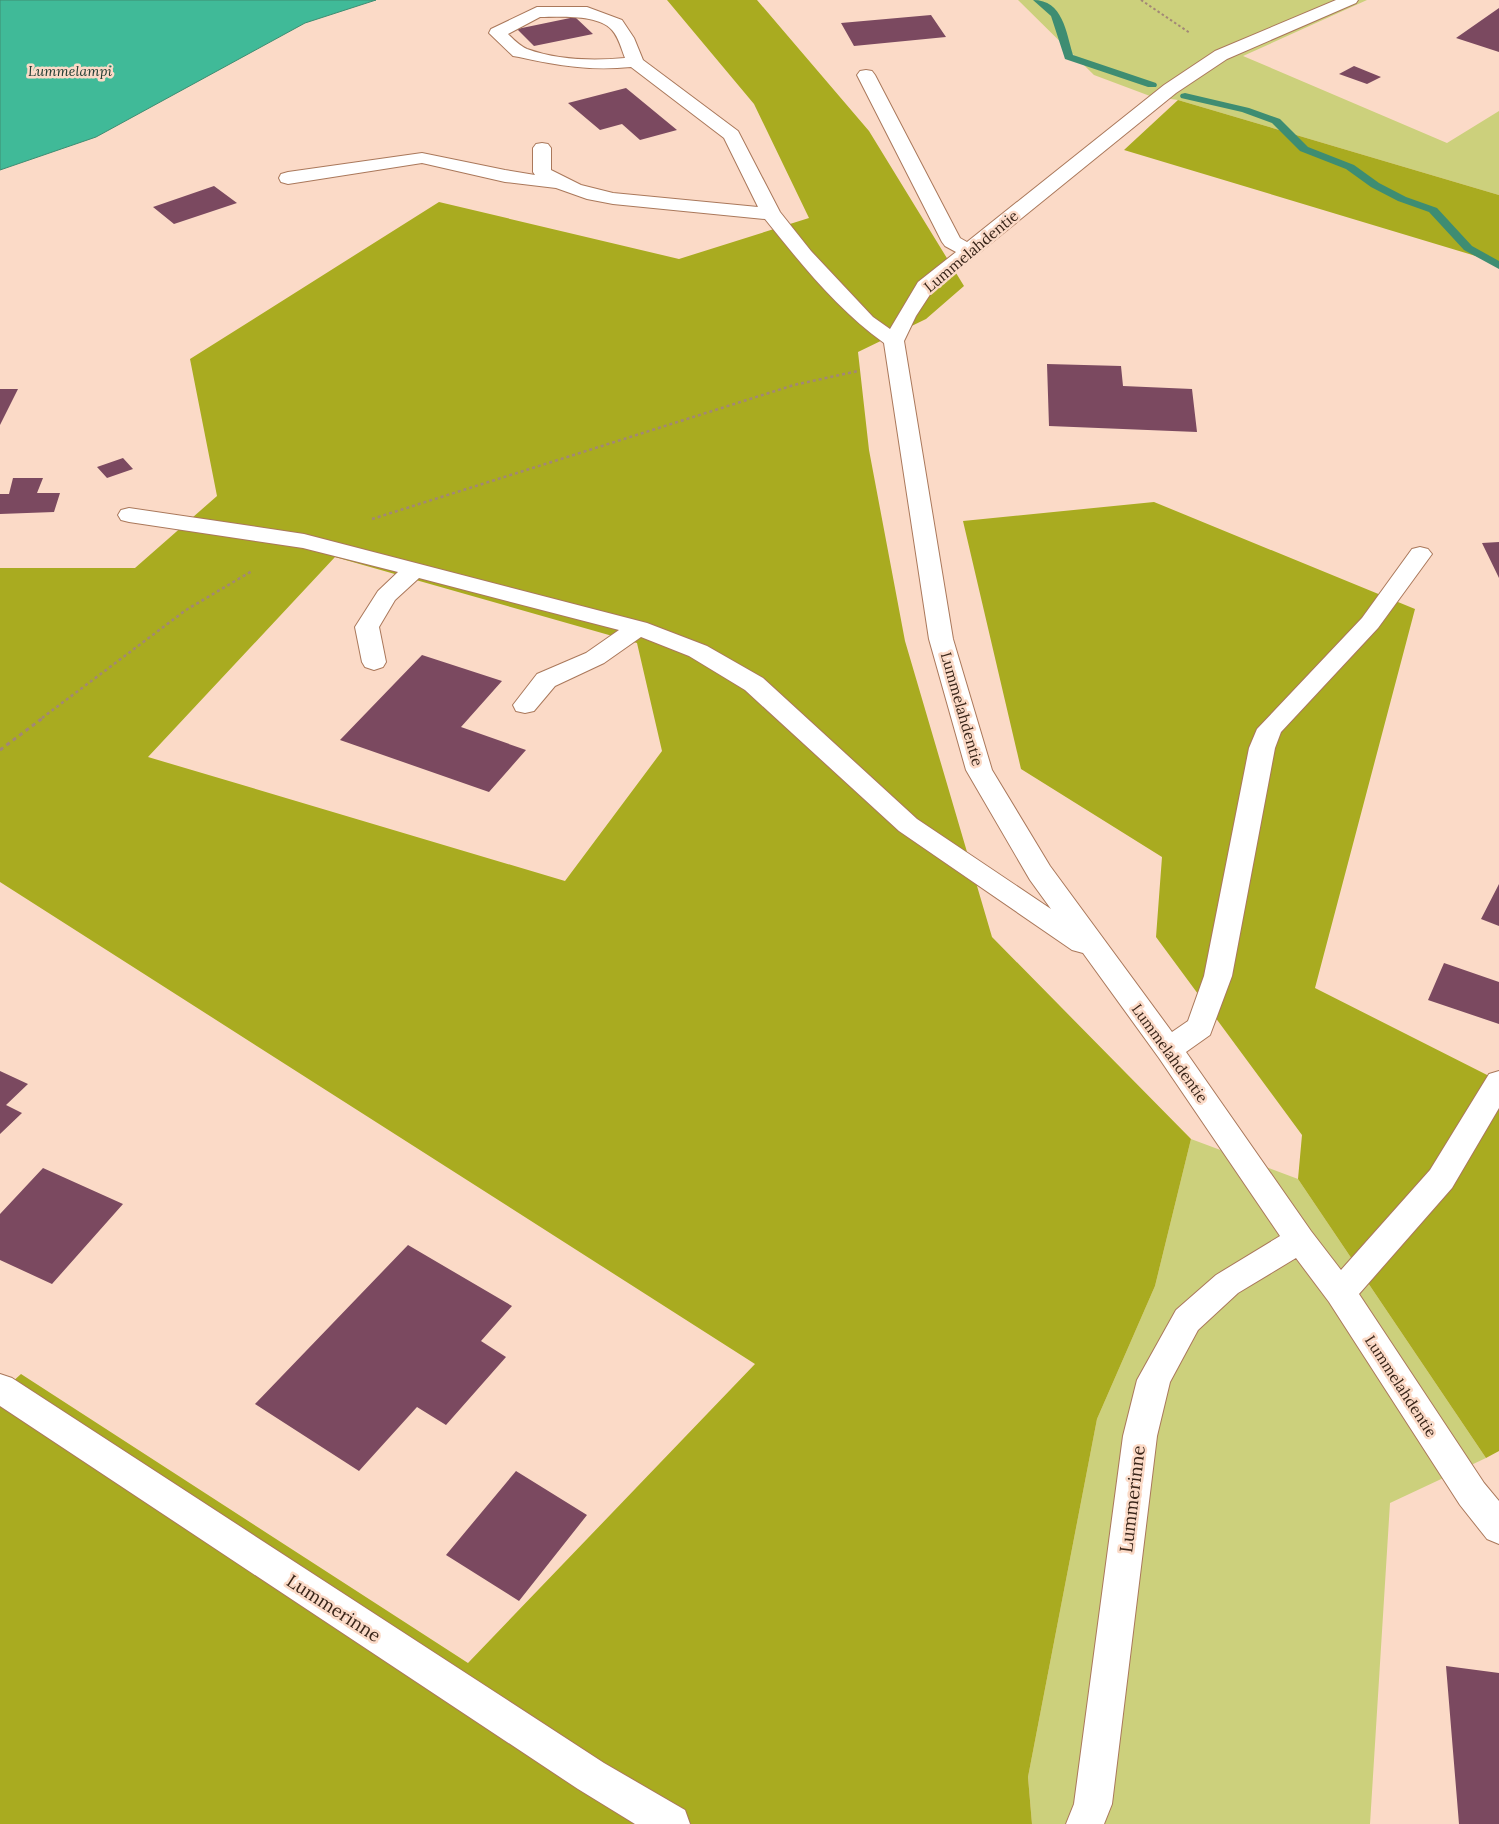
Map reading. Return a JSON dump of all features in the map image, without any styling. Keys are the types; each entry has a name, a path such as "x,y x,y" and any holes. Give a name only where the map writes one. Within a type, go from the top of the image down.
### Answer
{"street":[{"name":"Lummelahdentie","path":"1350,0 1221,55 1170,89 925,286 906,316 896,352 942,639 979,770 1040,873 1169,1050 1300,1240 1340,1293 1472,1494 1499,1528"},
{"path":"635,62 603,65 562,62 518,52 497,33 537,12 587,12 616,24 626,38 635,62 732,135 771,214 804,256 896,352"},
{"path":"866,75 952,242 969,251"},
{"path":"542,148 542,172 555,183"},
{"path":"288,178 422,158 505,176 555,183 627,201 692,205 771,214"},
{"path":"129,515 304,541 640,628 698,651 754,684 908,824 1098,954"},
{"path":"1169,1050 1200,1026 1218,976 1262,748 1270,729 1370,623 1420,554"},
{"path":"374,662 367,627 386,596 414,570"},
{"path":"525,705 546,680 595,658 640,628"},
{"path":"1340,1293 1441,1179 1499,1082"},
{"name":"Lummerinne","path":"1085,1824 1092,1804 1140,1436 1154,1380 1187,1320 1227,1284 1300,1240"},
{"name":"Lummerinne","path":"0,1388 590,1776 671,1824"}],"path":[{"path":"1141,0 1221,55"},
{"path":"0,750 186,610 304,541 896,352"}],"shaded area":[{"path":"667,0 757,0 869,131 964,286 926,319 858,352 869,450 905,641 992,937 1191,1139 1155,1286 1097,1419 1028,1777 1032,1824 0,1824 0,1393 21,1374 468,1663 755,1364 0,882 0,568 135,568 217,496 190,359 439,202 679,259 809,218 754,104","holes":["335,557 637,643 662,751 565,881 148,757"]},
{"path":"1018,0 1367,0 1243,56 1447,143 1499,111 1499,195 1178,100 1150,96 1094,75"},
{"path":"1178,100 1499,195 1499,263 1124,150"},
{"path":"1154,502 1415,609 1315,988 1499,1081 1499,1451 1486,1458 1298,1179 1302,1135 1156,937 1162,857 1021,769 963,521"},
{"path":"1191,1139 1298,1179 1486,1458 1390,1503 1370,1824 1032,1824 1028,1777 1097,1419 1155,1286"}],"water":[{"name":"Lummelampi","path":"0,0 376,0 305,23 96,137 0,170"}],"building":[{"path":"1499,8 1499,52 1456,38"},
{"path":"931,15 946,37 854,46 841,23"},
{"path":"575,17 593,34 534,46 517,29"},
{"path":"1354,66 1381,77 1367,84 1339,74"},
{"path":"626,88 677,130 640,140 622,124 600,130 568,103"},
{"path":"214,186 237,203 174,224 153,207"},
{"path":"1047,364 1121,366 1123,386 1192,389 1197,432 1049,426"},
{"path":"0,389 18,389 0,425"},
{"path":"123,458 133,469 107,478 97,467"},
{"path":"13,478 43,478 37,493 60,493 54,512 0,514 0,494 9,494"},
{"path":"1499,542 1499,578 1482,543"},
{"path":"422,655 502,681 461,727 526,750 489,792 340,740"},
{"path":"1499,884 1499,926 1481,919"},
{"path":"1444,963 1499,982 1499,1024 1428,1000"},
{"path":"0,1071 28,1084 6,1105 22,1113 0,1134"},
{"path":"43,1168 123,1204 52,1284 0,1260 0,1214"},
{"path":"408,1245 512,1306 481,1341 506,1357 446,1425 417,1407 359,1471 255,1404"},
{"path":"516,1471 587,1515 519,1601 446,1555"},
{"path":"1446,1666 1499,1673 1499,1824 1459,1824"}],"waterway":[{"path":"1038,0 1056,15 1069,57 1152,85"},
{"path":"1185,96 1245,110 1276,121 1304,149 1350,167 1375,185 1402,199 1433,210 1468,248 1499,266"}]}
